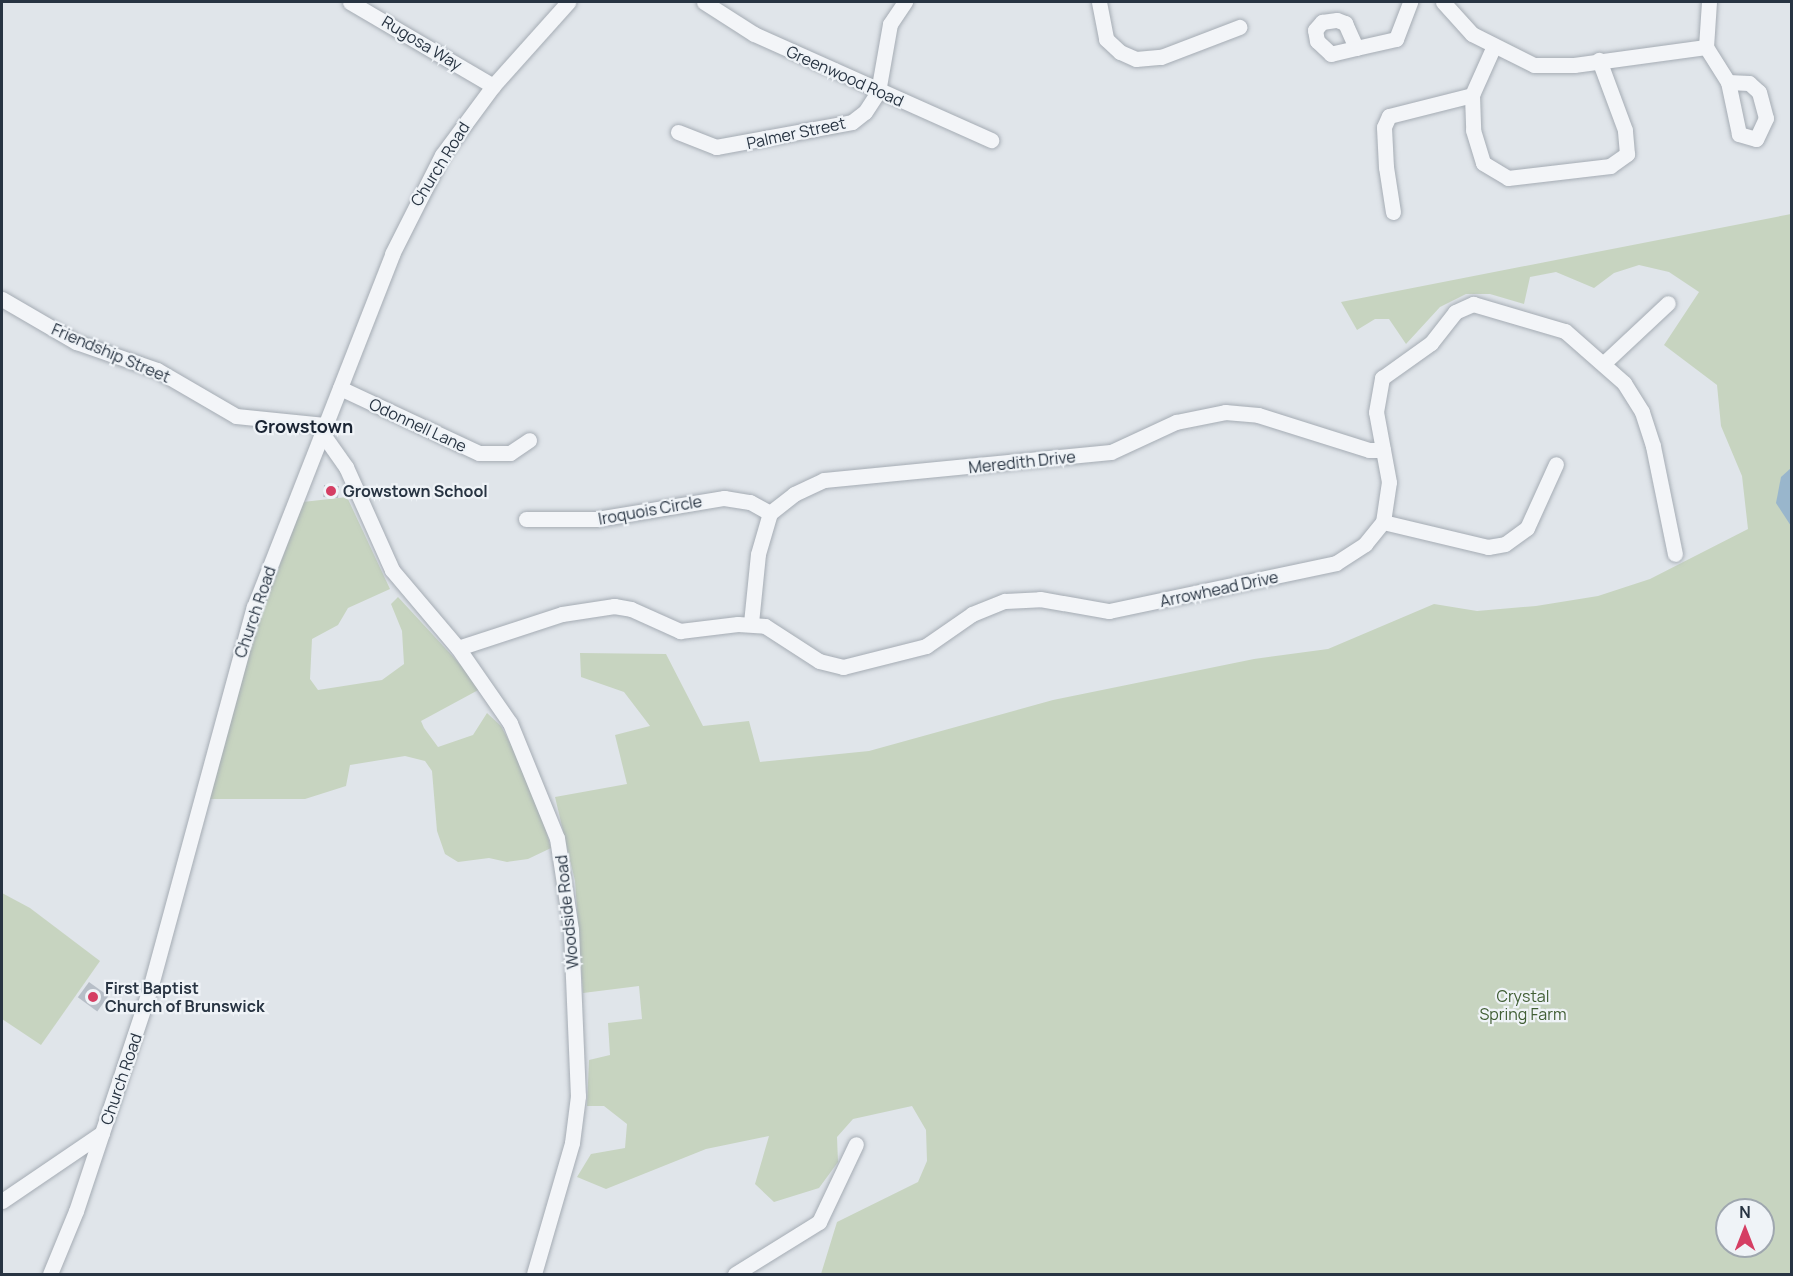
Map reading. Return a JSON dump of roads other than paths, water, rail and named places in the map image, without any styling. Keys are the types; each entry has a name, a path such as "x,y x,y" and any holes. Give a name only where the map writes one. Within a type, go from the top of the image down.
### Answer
{"street":[{"name":"Rugosa Way","path":"350,2 493,86"},
{"name":"Church Road","path":"50,1275 102,1133 151,985 247,629 410,213 442,154 493,86 568,2"},
{"name":"Greenwood Road","path":"704,2 754,34 878,92 991,140"},
{"name":"Palmer Street","path":"678,132 707,147 835,128 859,118 878,92 890,24 905,2"},
{"path":"1099,2 1106,39 1120,52 1136,59 1161,57 1239,27"},
{"path":"1356,48 1396,39 1410,2"},
{"path":"1443,2 1457,20 1493,48 1534,65 1599,60 1706,46"},
{"path":"1709,2 1706,46 1728,82"},
{"path":"1493,48 1472,95 1478,153 1499,176 1533,178 1610,166 1626,154 1628,142 1599,60"},
{"path":"1394,212 1386,167 1386,120 1472,95"},
{"name":"Friendship Street","path":"2,299 76,342 157,370 236,416 324,429"},
{"path":"1605,362 1668,303"},
{"path":"1556,464 1527,528 1505,544 1479,545 1383,522 1389,482 1376,405 1382,378 1431,343 1463,306 1482,304 1556,327 1605,362 1630,391 1646,423 1675,554"},
{"name":"Odonnell Lane","path":"340,388 479,453 510,453 529,440"},
{"name":"Meredith Drive","path":"770,513 794,494 824,480 1111,452 1176,422 1208,413 1258,415 1369,450 1383,450"},
{"name":"Woodside Road","path":"324,429 346,467 392,570 458,648 521,742 551,816 567,884 578,1048 576,1120 534,1275"},
{"name":"Iroquois Circle","path":"526,519 597,519 724,498 750,502 770,513"},
{"path":"751,623 758,554 770,513"},
{"name":"Arrowhead Drive","path":"458,648 596,606 631,609 680,632 751,623 782,633 819,661 843,667 926,646 972,614 1005,601 1040,599 1109,611 1319,568 1351,555 1383,522"},
{"path":"2,1201 102,1133"},
{"path":"735,1275 819,1222 856,1144"}],"water":[{"path":"1791,468 1791,526 1776,503 1781,477"}],"place":[{"name":"Growstown School","path":"331,491"},
{"name":"First Baptist Church of Brunswick","path":"93,997"}],"district":[{"name":"Growstown","path":"304,426"}],"park label":[{"name":"Crystal Spring Farm","path":"1523,1005"}]}
